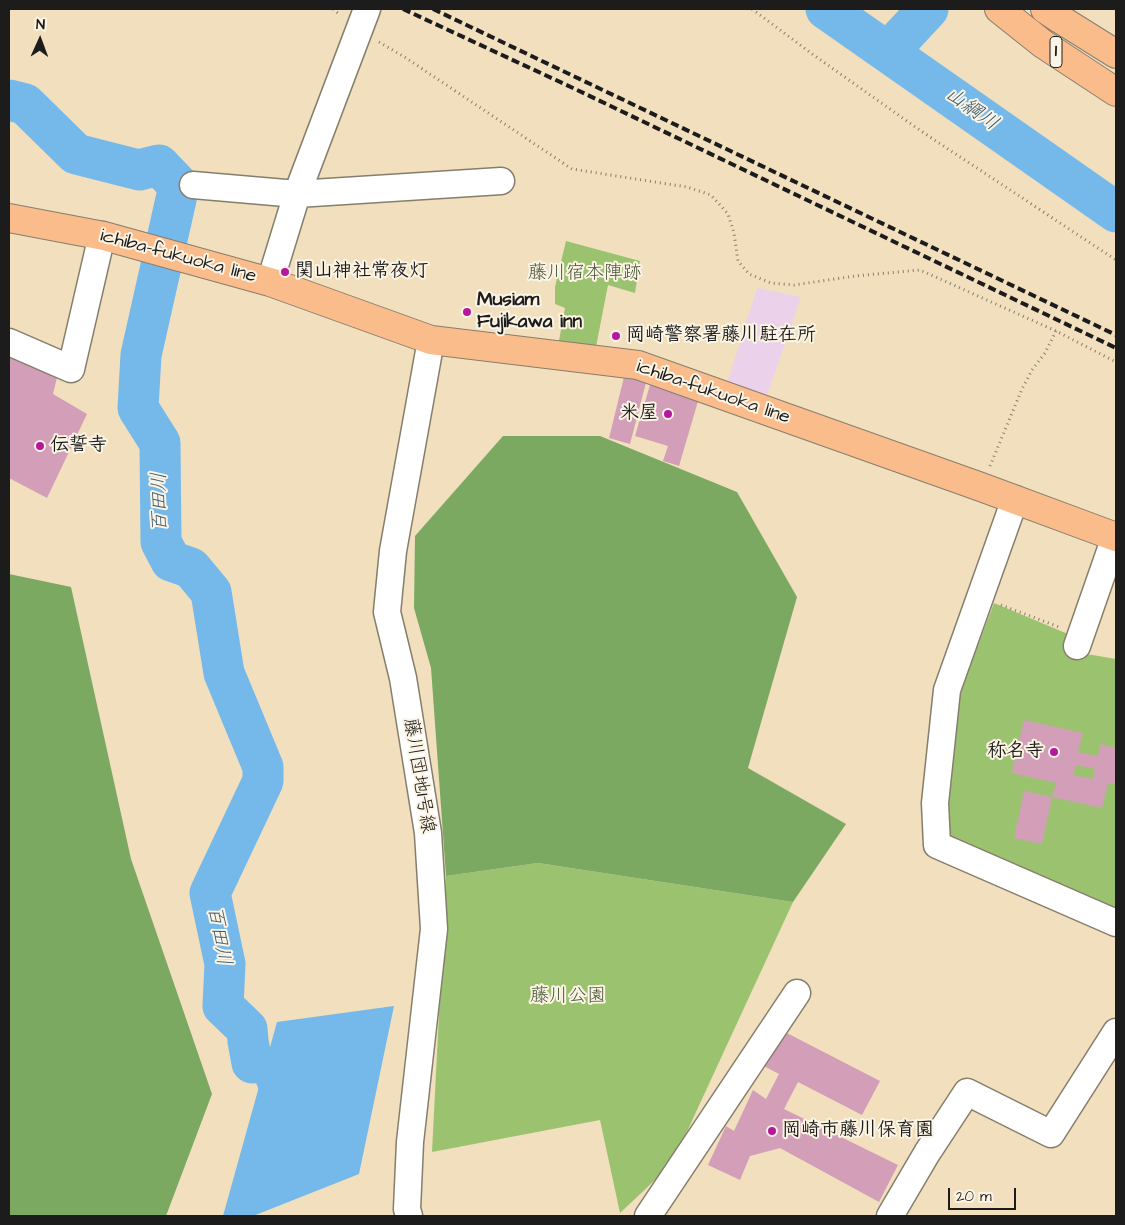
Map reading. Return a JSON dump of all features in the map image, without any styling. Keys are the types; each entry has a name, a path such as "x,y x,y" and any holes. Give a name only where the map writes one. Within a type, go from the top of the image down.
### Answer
{"main road":[{"name":"1","path":"999,9 1043,44 1116,92"},
{"name":"1","path":"1057,12 1116,54"},
{"name":"ichiba-fukuoka line","path":"9,218 103,236 258,279 431,340 638,365 1015,499 1116,537"}],"street":[{"path":"1043,44 1057,12"},
{"path":"258,279 297,194 363,19"},
{"path":"193,185 297,194 501,181"},
{"path":"9,342 71,368 103,236"},
{"name":"藤川団地1号線","path":"409,1216 407,1209 410,1142 434,929 428,833 404,678 387,612 393,551 431,340"},
{"path":"1015,499 947,690 936,803 937,845 1116,923"},
{"path":"1078,640 1116,537"},
{"path":"648,1216 797,993"},
{"path":"890,1216 927,1153 967,1092 1051,1134 1116,1032"}],"path":[{"path":"333,9 363,19 406,58 572,169 687,186 712,195 728,214 734,233 738,261 749,274 771,283 794,285 847,277 920,270 1056,331 1116,362"},
{"path":"752,9 921,132 1116,260"},
{"path":"981,487 1022,388 1032,370 1045,353 1056,331"},
{"path":"980,597 1078,640"}],"shaded area":[{"path":"757,288 801,297 764,404 725,390"}],"green space":[{"name":"藤川宿本陣跡","path":"566,241 640,261 635,293 608,285 595,352 558,346 565,308 555,304 555,287"},
{"path":"503,436 600,436 737,492 797,597 748,768 846,824 793,902 538,863 446,876 431,668 414,608 415,536"},
{"path":"9,574 71,587 131,859 212,1094 166,1216 9,1216"},
{"path":"994,603 1068,634 1081,653 1116,659 1116,908 1072,898 946,841 944,801 958,698"},
{"name":"藤川公園","path":"538,863 793,902 672,1164 620,1213 600,1120 432,1152 446,876"}],"water":[{"path":"394,1006 359,1174 253,1216 223,1216 277,1022"}],"building":[{"name":"伝誓寺","path":"9,357 58,373 53,394 87,414 47,498 9,478"},
{"path":"626,369 648,375 630,444 609,438"},
{"name":"米屋","path":"652,378 701,391 679,466 663,461 668,446 635,436"},
{"path":"1024,720 1083,733 1078,752 1098,756 1100,744 1116,748 1116,784 1108,783 1102,808 1052,797 1056,783 1012,773","holes":["1076,765 1095,769 1093,779 1073,775"]},
{"path":"1024,791 1052,797 1042,844 1014,838"},
{"path":"781,1030 880,1081 862,1115 798,1082 784,1109 898,1165 879,1202 780,1148 750,1156 740,1180 708,1165 726,1126 734,1131 753,1090 766,1099 779,1074 762,1065"}],"waterway":[{"name":"山綱川","path":"826,9 1116,212"},
{"path":"888,52 928,9"},
{"name":"百田川","path":"9,100 25,104 76,154 139,170 159,165 179,186 141,355 138,408 160,443 161,542 171,561 191,568 211,592 224,673 263,767 263,781 210,893 225,964 223,1006 247,1029 252,1063"},
{"path":"252,1063 263,1091"}],"railway":[{"path":"403,9 573,88 1116,348"},
{"path":"433,9 1116,335"}],"place":[{"name":"関山神社常夜灯","path":"285,272"},
{"name":"Musiam Fujikawa inn","path":"467,312"},
{"name":"岡崎警察署藤川駐在所","path":"616,336"},
{"name":"米屋","path":"668,414"},
{"name":"伝誓寺","path":"40,446"},
{"name":"称名寺","path":"1054,752"},
{"name":"岡崎市藤川保育園","path":"772,1131"}]}
